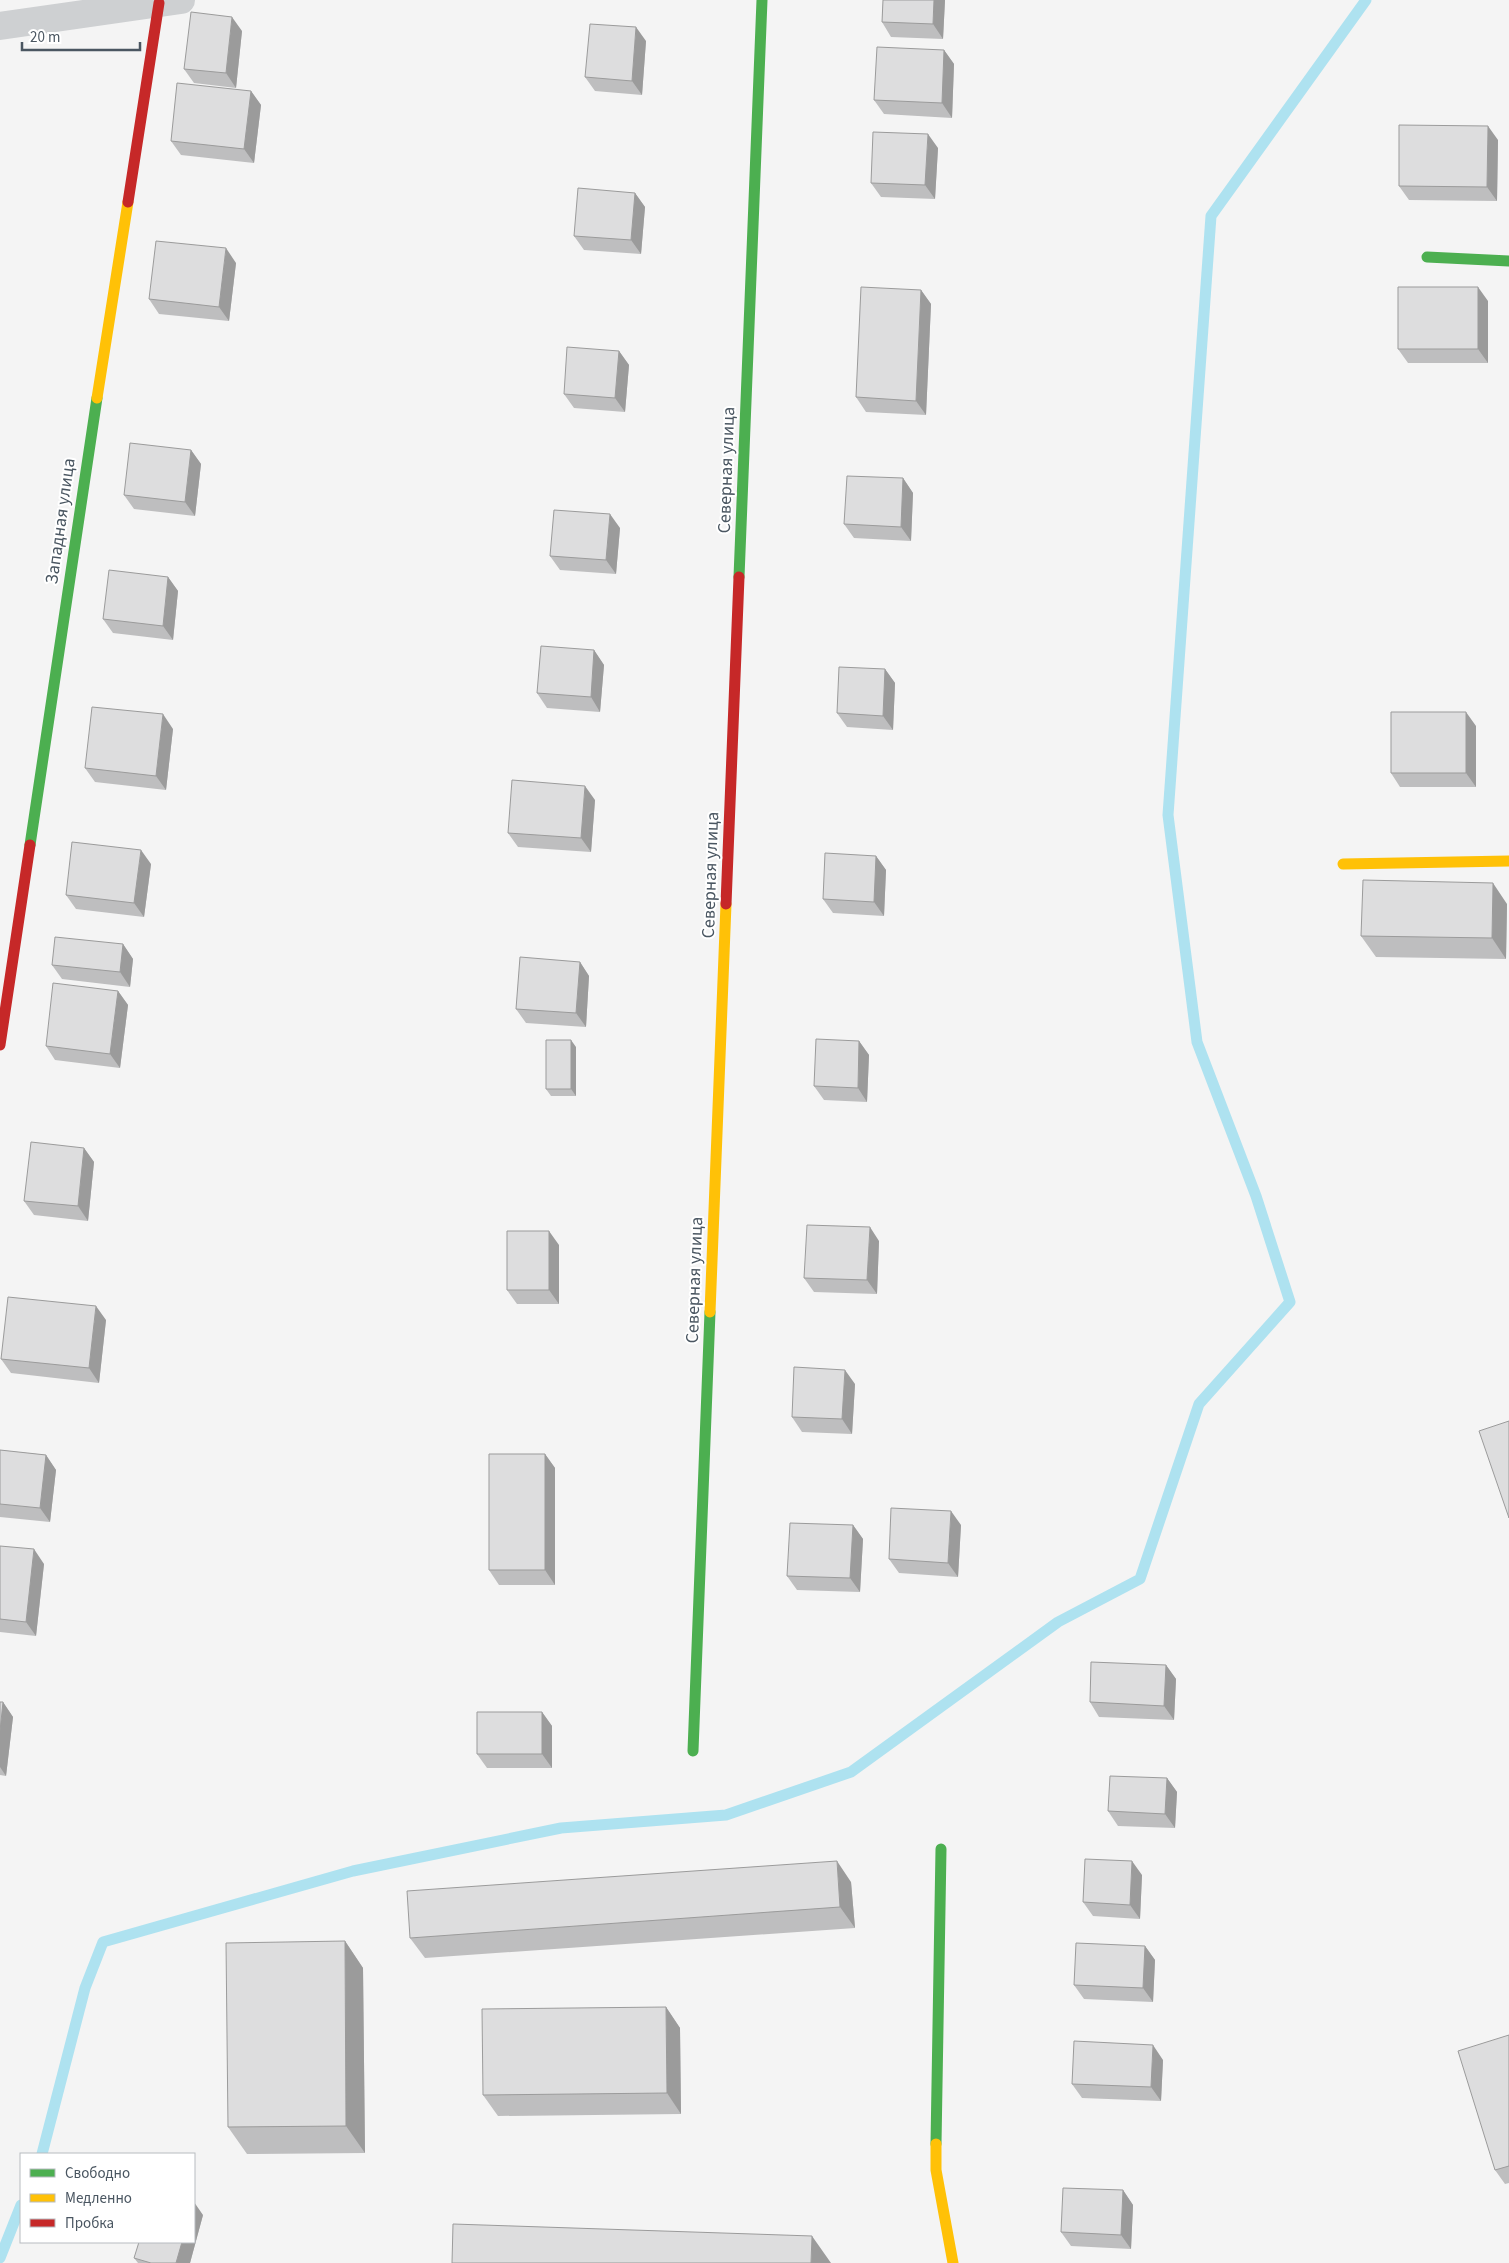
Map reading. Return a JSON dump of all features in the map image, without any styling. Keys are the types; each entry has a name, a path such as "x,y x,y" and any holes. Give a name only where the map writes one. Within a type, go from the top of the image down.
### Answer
{"street":[{"name":"Северная улица","path":"693,1751 762,0"},
{"path":"0,26 170,2"},
{"name":"Западная улица","path":"0,1046 87,458 170,2"},
{"path":"1427,258 1509,261"},
{"path":"1343,864 1509,861"},
{"path":"941,1849 936,2170 953,2263"}],"building":[{"path":"883,0 934,0 933,24 882,22"},
{"path":"191,12 232,17 226,73 184,69"},
{"path":"590,24 636,27 632,81 585,77"},
{"path":"877,47 944,50 942,103 874,100"},
{"path":"177,83 251,91 244,149 171,141"},
{"path":"1399,125 1488,126 1487,187 1399,186"},
{"path":"873,132 928,134 925,185 871,183"},
{"path":"578,188 635,193 631,240 574,236"},
{"path":"156,241 226,248 219,307 149,299"},
{"path":"861,287 921,290 916,401 856,397"},
{"path":"1398,287 1478,287 1478,349 1398,349"},
{"path":"567,347 619,351 615,398 564,394"},
{"path":"130,443 191,450 185,502 124,495"},
{"path":"847,476 903,478 901,527 844,524"},
{"path":"554,510 610,514 606,560 550,556"},
{"path":"109,570 168,577 163,626 103,619"},
{"path":"541,646 594,650 591,697 537,693"},
{"path":"839,667 885,669 883,716 837,713"},
{"path":"92,707 163,714 156,776 85,768"},
{"path":"1391,712 1466,712 1466,773 1391,773"},
{"path":"512,780 585,786 581,838 508,833"},
{"path":"72,842 141,850 134,903 66,895"},
{"path":"825,853 876,856 874,902 823,899"},
{"path":"1363,880 1493,883 1492,938 1361,936"},
{"path":"55,937 123,944 120,972 52,965"},
{"path":"520,957 580,962 576,1013 516,1009"},
{"path":"53,983 118,991 110,1054 46,1046"},
{"path":"816,1039 859,1041 858,1088 814,1086"},
{"path":"546,1040 571,1040 571,1089 546,1089"},
{"path":"31,1142 84,1148 78,1206 24,1201"},
{"path":"807,1225 870,1227 867,1280 804,1278"},
{"path":"507,1231 549,1231 549,1290 507,1290"},
{"path":"8,1297 96,1306 89,1368 1,1359"},
{"path":"794,1367 845,1370 842,1419 792,1417"},
{"path":"1509,1421 1509,1518 1479,1431"},
{"path":"0,1450 46,1455 40,1508 0,1504"},
{"path":"489,1454 545,1454 545,1570 489,1570"},
{"path":"891,1508 951,1511 948,1563 889,1559"},
{"path":"790,1523 853,1525 850,1578 787,1576"},
{"path":"0,1546 34,1549 26,1622 0,1619"},
{"path":"1091,1662 1166,1665 1164,1706 1090,1702"},
{"path":"0,1702 3,1702 0,1731"},
{"path":"477,1712 542,1712 542,1754 477,1754"},
{"path":"1110,1776 1167,1778 1165,1814 1108,1811"},
{"path":"1085,1859 1132,1861 1130,1905 1083,1902"},
{"path":"837,1861 840,1907 410,1938 407,1891"},
{"path":"345,1941 346,2126 228,2127 226,1943"},
{"path":"1076,1943 1145,1946 1143,1988 1074,1985"},
{"path":"666,2007 667,2093 483,2095 482,2009"},
{"path":"1509,2035 1509,2166 1495,2170 1458,2051"},
{"path":"1074,2041 1153,2045 1151,2087 1072,2084"},
{"path":"1063,2188 1123,2190 1121,2235 1061,2232"},
{"path":"453,2224 812,2236 811,2263 452,2263"},
{"path":"139,2243 182,2243 176,2263 151,2263 134,2258"}],"waterway":[{"path":"42,2153 85,1988 103,1942 353,1871 561,1828 726,1815 851,1772 1058,1622 1140,1579 1199,1404 1290,1302 1256,1196 1197,1042 1168,815 1211,216 1366,0"},
{"path":"0,2258 20,2208"}],"traffic: fast":[{"path":"739,577 762,0"},
{"path":"1427,257 1509,261"},
{"path":"30,845 97,398"},
{"path":"693,1751 710,1312"},
{"path":"936,2144 941,1849"}],"traffic: slow":[{"path":"97,398 128,202"},
{"path":"1343,864 1509,861"},
{"path":"710,1312 726,904"},
{"path":"936,2144 936,2170 953,2263"}],"traffic: jam":[{"path":"128,202 159,3"},
{"path":"726,904 739,577"},
{"path":"0,1045 30,845"}]}
